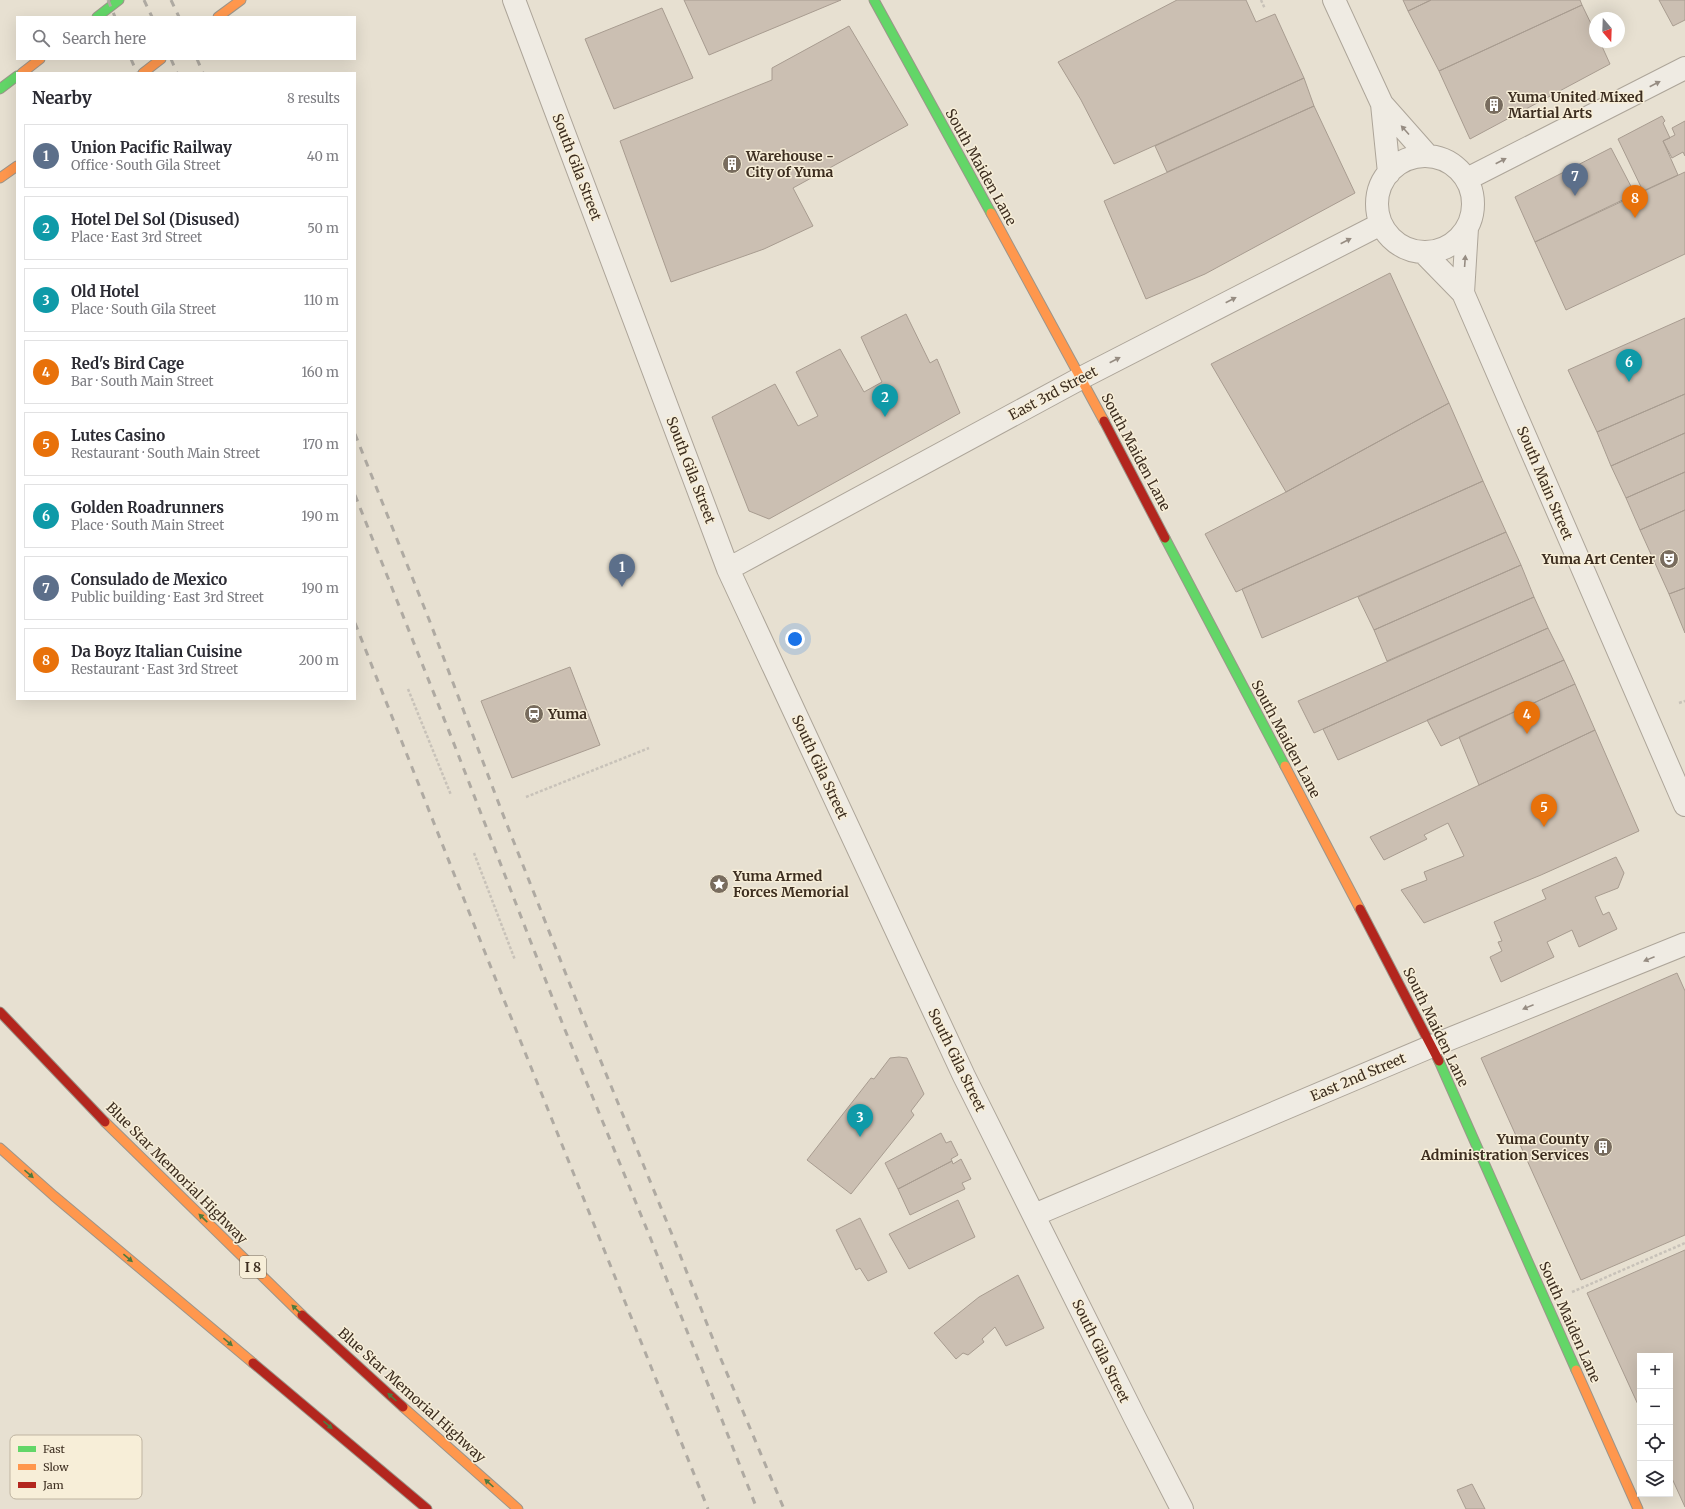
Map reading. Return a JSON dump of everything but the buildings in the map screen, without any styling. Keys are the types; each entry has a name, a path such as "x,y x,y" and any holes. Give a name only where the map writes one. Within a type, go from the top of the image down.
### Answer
{"main road":[{"path":"98,16 120,0"},
{"path":"219,16 241,0"},
{"name":"South Maiden Lane","path":"874,0 1081,378 1432,1046 1638,1509"},
{"path":"23,72 39,60"},
{"path":"144,72 161,60"},
{"path":"0,86 14,79"},
{"path":"0,89 14,79"},
{"path":"0,178 16,167"},
{"name":"Blue Star Memorial Highway","path":"0,1012 118,1135 313,1326 518,1509"},
{"path":"0,1148 54,1196 427,1509"}],"street":[{"name":"South Gila Street","path":"514,0 728,570 964,1076 1182,1509"},
{"path":"1334,0 1382,104 1428,156"},
{"path":"1467,179 1685,68"},
{"path":"1382,104 1388,173"},
{"path":"1428,156 1443,159 1457,168 1467,179 1472,191 1474,204 1472,216 1467,228 1460,238 1449,246 1437,251 1424,253 1410,250 1398,244 1388,235 1381,224 1377,210 1377,197 1381,184 1388,173 1398,164 1413,157 1428,156"},
{"name":"East 3rd Street","path":"728,570 1081,378 1381,224"},
{"name":"South Main Street","path":"1463,293 1467,228"},
{"name":"South Main Street","path":"1424,253 1463,293 1685,805"},
{"name":"East 2nd Street","path":"1034,1215 1432,1046 1685,944"}],"path":[{"path":"1261,0 1265,9"},
{"path":"408,689 451,795"},
{"path":"1679,703 1685,701"},
{"path":"526,797 649,748"},
{"path":"474,853 516,960"},
{"path":"1570,1293 1685,1244"}],"railway":[{"path":"108,0 115,16"},
{"path":"144,0 152,16"},
{"path":"171,0 179,16"},
{"path":"131,60 137,72"},
{"path":"171,60 177,72"},
{"path":"197,60 203,72"},
{"path":"356,437 430,622 502,812 586,1025 673,1237 718,1352 784,1509"},
{"path":"356,498 456,749 563,1025 650,1237 757,1509"},
{"path":"356,626 708,1509"}],"traffic: fast":[{"path":"98,16 119,0"},
{"path":"874,0 991,213"},
{"path":"0,89 16,77"},
{"path":"1165,538 1285,766"},
{"path":"1439,1061 1576,1370"}],"traffic: slow":[{"path":"219,16 241,0"},
{"path":"23,72 39,60"},
{"path":"144,72 160,60"},
{"path":"0,178 16,167"},
{"path":"991,213 1104,421"},
{"path":"1285,766 1360,909"},
{"path":"105,1122 302,1315"},
{"path":"0,1148 54,1196 253,1363"},
{"path":"1576,1370 1638,1509"},
{"path":"403,1407 518,1509"}],"traffic: jam":[{"path":"1104,421 1165,538"},
{"path":"1360,909 1439,1061"},
{"path":"0,1012 105,1122"},
{"path":"302,1315 403,1407"},
{"path":"253,1363 427,1509"}],"place":[{"name":"Yuma United Mixed Martial Arts","path":"1494,105"},
{"name":"Warehouse - City of Yuma","path":"732,164"},
{"name":"Consulado de Mexico","path":"1575,196"},
{"name":"Da Boyz Italian Cuisine","path":"1635,218"},
{"name":"Golden Roadrunners","path":"1629,382"},
{"name":"Hotel Del Sol (Disused)","path":"885,417"},
{"name":"Yuma Art Center","path":"1669,559"},
{"name":"Union Pacific Railway","path":"622,587"},
{"name":"Yuma","path":"534,714"},
{"name":"Red's Bird Cage","path":"1527,734"},
{"name":"Lutes Casino","path":"1544,827"},
{"name":"Yuma Armed Forces Memorial","path":"719,884"},
{"name":"Old Hotel","path":"860,1137"},
{"name":"Yuma County Administration Services","path":"1603,1147"}]}
